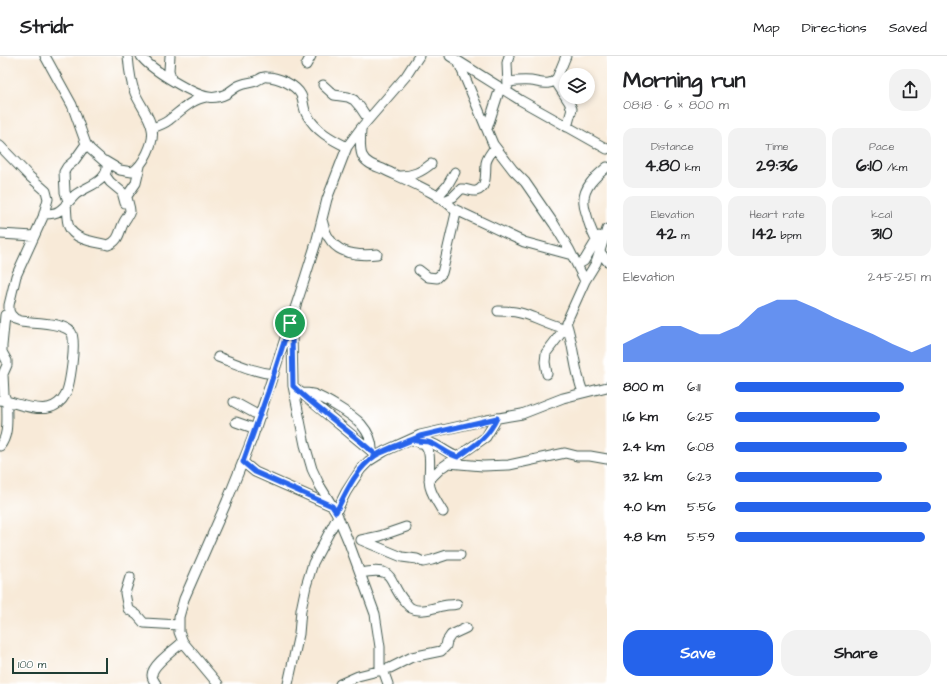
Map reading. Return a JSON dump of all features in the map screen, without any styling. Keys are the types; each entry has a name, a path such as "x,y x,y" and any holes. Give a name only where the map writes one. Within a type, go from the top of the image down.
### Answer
{"street":[{"path":"46,56 72,105 86,144 90,149 105,161 127,172 132,172 140,166"},
{"path":"86,144 64,172 68,226 72,232 88,240 108,245 114,243 129,214 127,196 136,182 140,166 147,154 152,139 152,128 135,92 129,72 128,56"},
{"path":"141,56 154,69 171,80 206,97"},
{"path":"170,56 169,70 171,80"},
{"path":"306,65 311,56"},
{"path":"218,684 182,642 179,632 179,617 184,599 256,429 316,243 327,199 347,146 368,119 406,76 419,56"},
{"path":"487,129 503,90 508,82 507,63 509,56"},
{"path":"508,82 554,82 566,56"},
{"path":"454,58 503,90 607,149"},
{"path":"454,58 495,147 513,170 525,182 554,224 585,281"},
{"path":"152,128 169,120 186,106 198,99 218,97 226,94 238,86 263,77 268,77 290,84 296,88 301,95 303,107 314,124 330,138 347,146"},
{"path":"557,78 558,85 572,109 567,127"},
{"path":"323,85 334,95 348,97 354,100 368,119"},
{"path":"361,128 362,155 367,162 398,176 441,199 454,209 524,242 572,255"},
{"path":"0,146 46,191 48,199 44,214 16,276 9,304 9,311 5,315 2,352 7,361 3,374 7,426 4,440 0,446"},
{"path":"441,199 453,197 461,188 474,191 480,189 486,178 486,162 495,147"},
{"path":"44,214 53,214 60,211 80,191 92,186 105,175 108,169 105,161"},
{"path":"398,176 421,172 430,164"},
{"path":"596,240 583,203 585,193 590,183 607,167"},
{"path":"441,199 446,186 455,172"},
{"path":"105,175 108,180 122,192 125,204 129,208"},
{"path":"419,270 428,277 433,278 437,278 442,273 455,219 456,213 454,209"},
{"path":"322,220 330,240 343,250 356,255 377,254"},
{"path":"577,265 584,261 596,240 607,229"},
{"path":"548,374 545,362 546,353 557,339 565,325 585,281 596,264 607,229"},
{"path":"0,234 34,236"},
{"path":"600,252 607,261"},
{"path":"596,264 607,266"},
{"path":"498,311 516,312 525,314 548,324 565,325"},
{"path":"4,400 39,409 54,406 65,396 70,382 73,346 73,336 71,331 61,325 21,321 5,315"},
{"path":"290,323 292,336 293,386 301,428 312,469 335,511 346,536 375,614 379,635 382,670 388,684"},
{"path":"565,325 572,342 573,358 577,376 583,392"},
{"path":"218,357 263,373 274,374"},
{"path":"293,386 374,453"},
{"path":"288,684 299,634 301,610 313,563 335,511 354,478 374,453 416,441 430,433 522,414 563,398 607,387"},
{"path":"300,393 307,393 316,396 354,418 360,423 368,435 374,453"},
{"path":"234,402 260,415"},
{"path":"429,480 441,468 486,436 497,418"},
{"path":"236,422 256,429"},
{"path":"416,441 430,442 451,455 458,457"},
{"path":"416,441 424,445 428,450 430,465 430,489 443,512"},
{"path":"448,463 483,466 509,465 565,453 577,456 607,458"},
{"path":"243,462 255,472 335,511"},
{"path":"361,540 380,536 406,527"},
{"path":"346,536 361,540 402,557 417,559 423,562 447,555 460,555"},
{"path":"360,573 376,571 387,573 393,581 400,596 410,608 413,609 425,609 457,604"},
{"path":"130,577 125,593 128,609 137,615 144,624 179,625"},
{"path":"340,684 358,676 390,668 412,657 440,651 446,646 451,635 466,628"},
{"path":"156,684 152,675 156,666 182,642"}],"route":[{"path":"290,323 268,392 243,462 255,472 332,506 336,512 354,478 376,455 385,451 412,440 420,436 497,418 486,436 458,457 451,455 430,442 412,440 376,455 293,386 292,336 290,323"}]}
